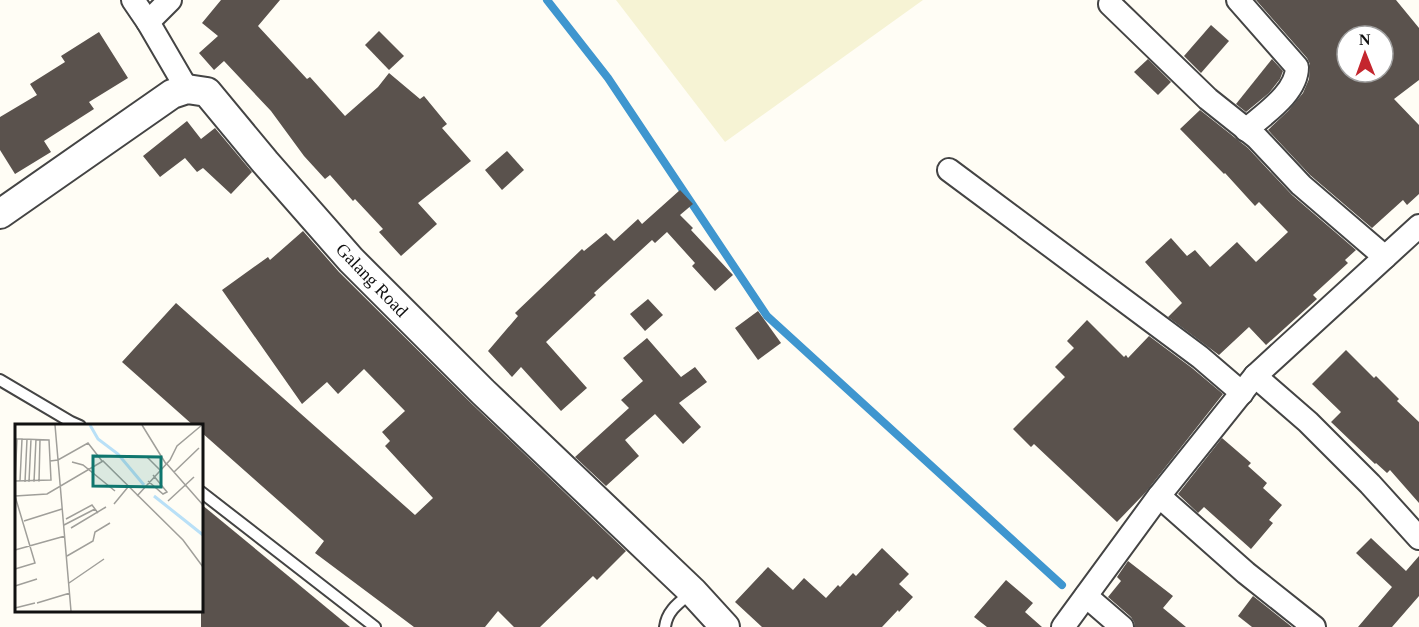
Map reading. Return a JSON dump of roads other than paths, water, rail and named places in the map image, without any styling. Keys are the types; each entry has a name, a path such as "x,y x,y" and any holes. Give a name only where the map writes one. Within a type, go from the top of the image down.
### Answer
{"street":[{"path":"0,214 172,94 187,89 133,0"},
{"path":"148,22 170,0"},
{"path":"1238,0 1298,68 1296,78 1285,97 1246,130"},
{"path":"1110,4 1208,99 1257,138 1301,185 1385,257"},
{"name":"Galang Road","path":"187,89 207,92 351,260 483,392 693,592 725,627"},
{"path":"949,170 1200,357 1249,384 1316,430 1370,484 1419,538"},
{"path":"1063,627 1159,496 1249,384 1419,226"},
{"path":"1159,496 1246,573 1314,627"},
{"path":"1086,597 1122,627"}],"lane":[{"path":"0,380 76,424"},
{"path":"202,493 375,627"},
{"path":"665,627 666,619 673,607 693,592"}],"waterway":[{"path":"547,0 608,78 767,316 1062,585"}]}
